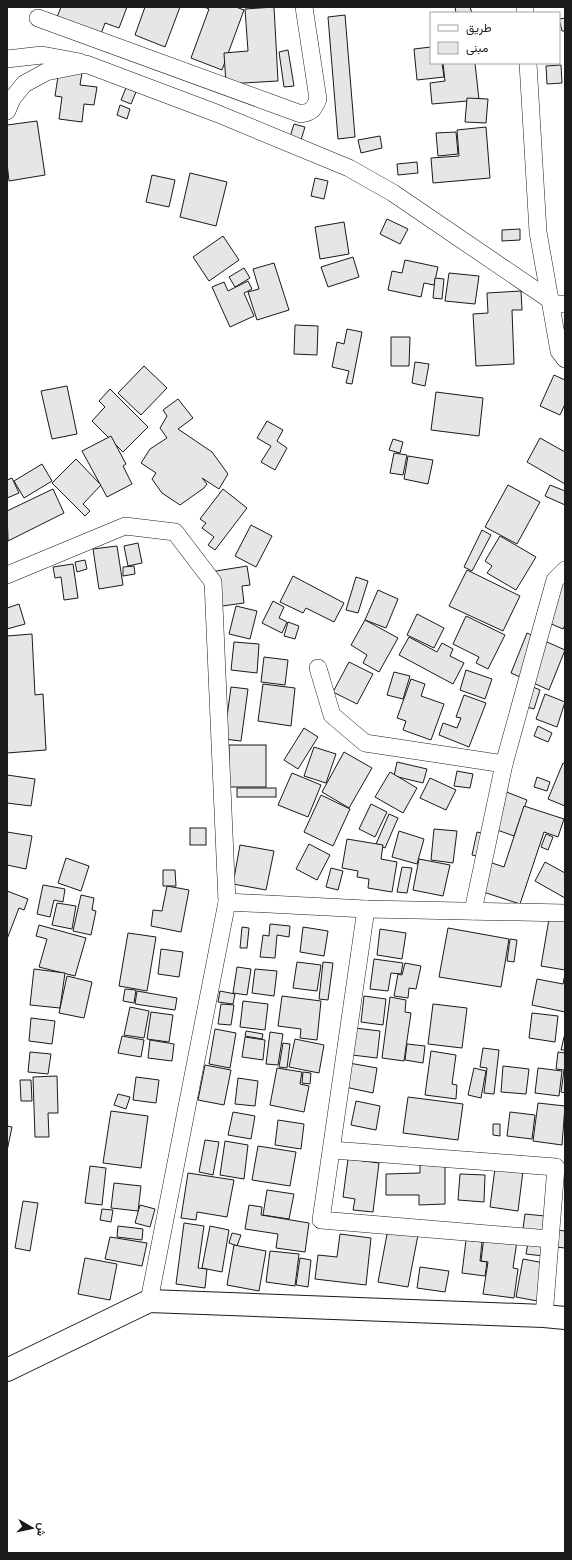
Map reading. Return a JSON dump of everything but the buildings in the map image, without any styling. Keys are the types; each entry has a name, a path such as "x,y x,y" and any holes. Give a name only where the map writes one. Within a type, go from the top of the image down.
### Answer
{"main road":[{"path":"7,1370 149,1301 565,1318"}],"street":[{"path":"38,18 301,114 308,113 315,108 318,99 304,7"},
{"path":"7,59 42,55 86,64 216,113 349,168 393,193 557,302"},
{"path":"7,111 12,99 24,84 46,72 86,64"},
{"path":"528,64 538,232 557,302 559,351 565,360"},
{"path":"7,575 125,526 175,532 213,582 227,902 149,1301"},
{"path":"473,911 504,764 555,580 565,570"},
{"path":"318,668 332,715 365,743 504,764"},
{"path":"227,902 366,909 565,913"},
{"path":"366,909 321,1220 550,1240"},
{"path":"332,1150 556,1167 544,1316"}]}
